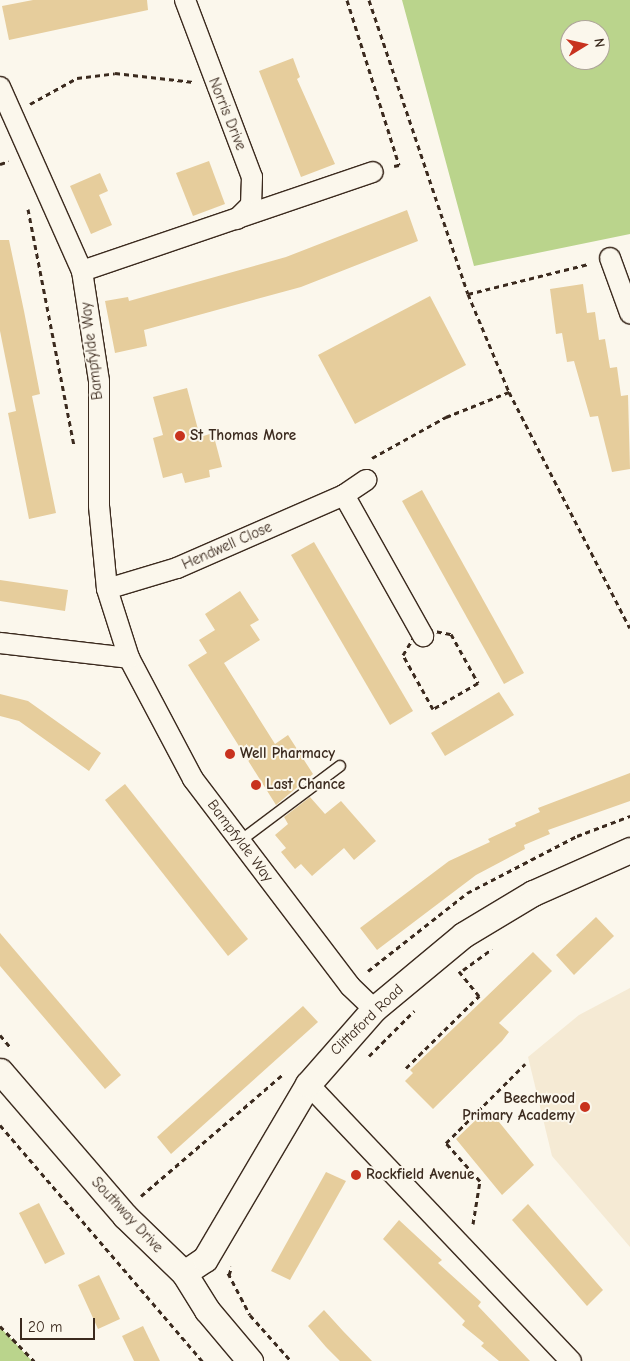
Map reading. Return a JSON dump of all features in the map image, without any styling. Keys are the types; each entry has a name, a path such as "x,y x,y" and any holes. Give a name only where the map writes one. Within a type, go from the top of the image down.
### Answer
{"street":[{"name":"Norris Drive","path":"185,0 254,189 251,205 233,221"},
{"name":"Bampfylde Way","path":"0,88 82,271 99,381 99,506 108,588 128,658 193,779 350,986 374,1009"},
{"name":"Norris Drive","path":"82,271 373,172"},
{"path":"610,258 629,308"},
{"name":"Hendwell Close","path":"108,588 177,568 344,495 366,480"},
{"path":"344,495 421,632"},
{"path":"0,643 128,658"},
{"name":"Clittaford Road","path":"184,1273 205,1259 212,1247 297,1077 443,951 533,892 630,850"},
{"name":"Southway Drive","path":"0,1071 125,1216 184,1273 207,1310 250,1361"},
{"path":"297,1077 468,1249 571,1361"}],"lane":[{"path":"240,841 340,766"}],"path":[{"path":"347,0 398,165 373,172"},
{"path":"369,0 468,294 509,392 630,628"},
{"path":"12,113 77,78 115,73 190,84 210,72"},
{"path":"28,209 64,394"},
{"path":"468,294 610,258"},
{"path":"366,480 359,465 446,417 509,392"},
{"path":"624,616 630,614"},
{"path":"421,632 451,634 478,683 433,709 402,655 421,632"},
{"path":"453,976 495,947"},
{"path":"406,1068 479,996 443,951"},
{"path":"362,1064 421,1005"},
{"path":"468,1249 480,1181 446,1144 526,1064"},
{"path":"139,1197 297,1077"},
{"path":"0,1125 202,1361"},
{"path":"212,1247 250,1315 291,1361"},
{"path":"229,1275 234,1260"},
{"path":"0,1326 34,1361"}],"shaded area":[{"name":"Beechwood Primary Academy","path":"630,988 630,1247 552,1156 528,1057 579,1015"}],"green space":[{"path":"402,0 630,0 630,234 474,266"},
{"path":"0,1327 32,1361 0,1361"}],"building":[{"path":"33,0 147,0 148,10 9,40 2,6"},
{"path":"293,58 300,77 297,79 335,164 301,177 259,71"},
{"path":"209,161 225,204 193,216 176,173"},
{"path":"100,173 108,191 99,195 112,225 91,234 70,186"},
{"path":"407,210 418,241 301,287 144,330 147,346 115,353 105,301 128,297 129,301 286,257"},
{"path":"0,240 9,240 24,311 40,394 32,396 56,513 29,519 8,413 16,411 0,331"},
{"path":"583,284 587,313 595,312 599,340 605,339 610,368 617,367 621,396 628,395 630,469 612,472 598,416 590,417 574,361 567,362 562,333 556,334 550,289"},
{"path":"430,296 466,365 355,424 318,355"},
{"name":"St Thomas More","path":"187,388 200,437 213,433 222,467 209,470 210,477 185,483 182,473 163,478 153,438 163,435 153,397"},
{"path":"422,490 524,673 504,684 402,501"},
{"path":"314,542 413,711 390,725 291,555"},
{"path":"0,580 68,590 65,611 0,601"},
{"path":"240,591 259,620 250,625 260,640 224,663 275,744 288,735 313,774 276,805 188,665 207,653 199,640 215,630 205,614"},
{"path":"499,692 514,715 445,756 431,733"},
{"path":"0,694 28,701 101,753 89,771 19,721 0,716"},
{"path":"630,773 630,801 548,830 550,834 524,845 525,849 476,875 377,950 360,928 449,861 490,842 488,839 516,826 515,823 540,812 538,808"},
{"path":"125,784 248,939 228,956 105,800"},
{"path":"310,797 325,814 341,801 376,841 354,860 344,848 312,876 301,864 295,869 281,852 286,848 275,835 288,824 284,817"},
{"path":"596,917 614,936 574,975 556,955"},
{"path":"0,933 121,1075 105,1089 0,966"},
{"path":"533,952 552,971 499,1023 509,1032 502,1041 433,1109 405,1081 413,1073 410,1070"},
{"path":"303,1006 318,1022 171,1154 157,1137"},
{"path":"482,1114 490,1122 495,1117 534,1165 502,1195 456,1139"},
{"path":"326,1172 346,1181 290,1280 271,1271"},
{"path":"39,1203 65,1254 45,1264 19,1213"},
{"path":"528,1204 603,1290 587,1306 512,1220"},
{"path":"399,1220 442,1260 438,1263 481,1302 478,1306 530,1361 499,1361 481,1346 484,1343 462,1325 465,1321 383,1239"},
{"path":"99,1275 120,1319 98,1329 78,1285"},
{"path":"324,1310 372,1361 340,1361 326,1347 308,1326"},
{"path":"143,1326 160,1361 134,1361 122,1336"}],"place":[{"name":"St Thomas More","path":"180,436"},
{"name":"Well Pharmacy","path":"230,754"},
{"name":"Last Chance","path":"256,785"},
{"name":"Beechwood Primary Academy","path":"585,1107"},
{"name":"Rockfield Avenue","path":"356,1175"}]}
